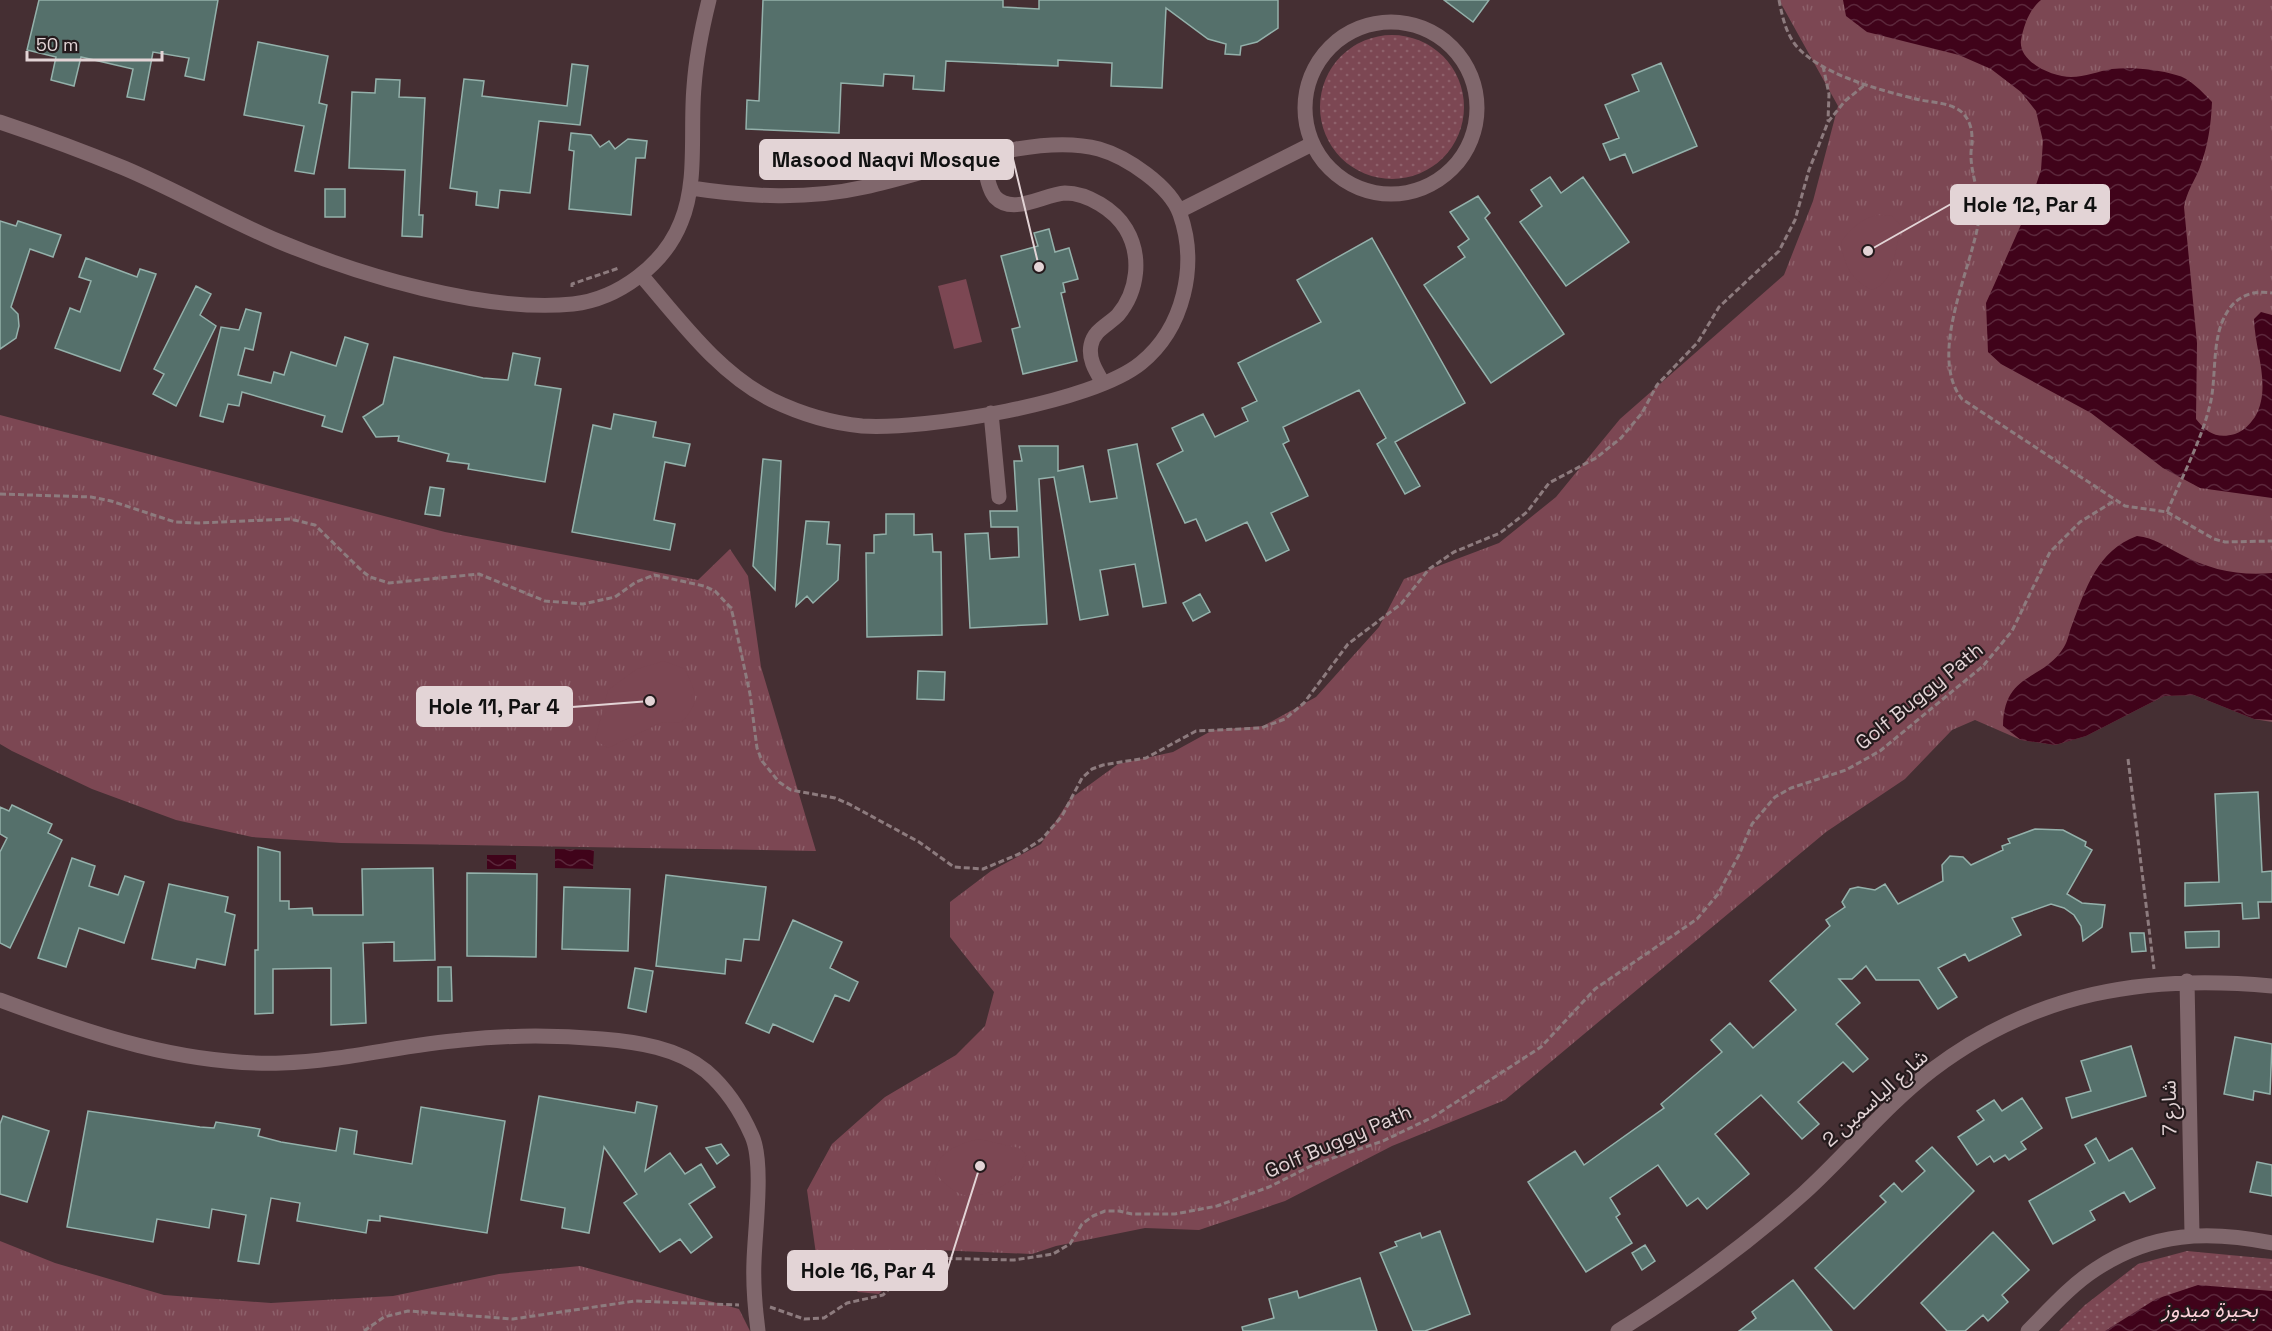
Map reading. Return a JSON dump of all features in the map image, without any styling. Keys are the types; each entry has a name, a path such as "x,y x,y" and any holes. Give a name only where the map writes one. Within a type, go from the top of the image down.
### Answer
{"street":[{"path":"0,122 124,168 277,241 341,266 407,285 475,298 544,305 575,304 612,293 641,275 664,251 681,222 691,188 694,85 709,0"},
{"path":"1388,22 1417,26 1449,45 1462,59 1474,84 1477,113 1471,140 1456,164 1434,182 1416,189 1407,192 1379,193 1352,185 1329,168 1312,144 1305,117 1306,89 1317,63 1336,41 1360,27 1388,22"},
{"path":"641,275 697,340 731,373 771,399 815,417 861,426 909,425 991,413 1056,399 1103,383 1141,363 1168,332 1185,294 1189,252 1179,211 1158,184 1140,170 1100,149 1066,144 1031,147 865,187 822,195 778,197 734,195 691,188"},
{"path":"1179,211 1312,144"},
{"path":"983,157 990,187 1002,202 1022,205 1043,196 1066,193 1090,198 1110,210 1126,228 1135,249 1136,273 1130,296 1117,316 1093,338 1090,347 1094,367 1103,383"},
{"path":"991,413 999,497"},
{"name":"شارع الياسمين 2","path":"1618,1331 1714,1267 1761,1230 1806,1191 1887,1109 1932,1070 1983,1037 2038,1011 2096,992 2187,981 2272,987"},
{"name":"شارع 7","path":"2187,981 2192,1234"},
{"path":"0,1000 74,1027 141,1047 211,1060 282,1063 353,1056 461,1040 516,1036 626,1041 667,1050 705,1070 734,1101 754,1139 758,1181 754,1264 758,1331"},
{"path":"2028,1331 2095,1269 2141,1245 2192,1234 2235,1236 2272,1243"}],"path":[{"path":"1779,0 1782,19 1794,42 1807,56 1823,66 1866,84 1957,108 1969,122 1972,130 1971,166 1979,216 1953,318 1950,375 1956,392 1970,405 2114,501 2141,510 2168,512 2214,539 2226,542 2272,541"},
{"path":"0,494 91,497 111,501 175,522 290,519 303,521 325,533 370,577 389,583 479,574 545,601 583,604 615,597 636,582 654,575 704,586 715,591 731,608 750,694 757,748 762,760 779,782 791,790 835,798 849,804 919,842 954,867 982,870 1019,854 1042,838 1062,816 1082,778 1092,770 1103,765 1146,758 1196,731 1261,728 1285,719 1304,702 1348,644 1401,604 1429,569 1454,552 1485,541 1507,528 1527,512 1549,483 1596,458 1621,438 1642,413 1657,385 1698,342 1719,307 1767,265 1784,244 1795,220 1809,170 1827,122 1829,94 1823,66"},
{"path":"1827,122 1845,101 1866,84"},
{"path":"575,304 572,284 624,266"},
{"path":"2168,512 2204,422 2212,393 2219,335 2225,315 2237,299 2246,294 2272,293"},
{"name":"Golf Buggy Path","path":"364,1331 384,1317 408,1311 513,1319 635,1301 776,1308 814,1320 824,1318 847,1303 883,1295 910,1268 927,1258 1014,1260 1053,1254 1070,1244 1082,1224 1105,1211 1132,1214 1175,1214 1217,1206 1269,1187 1315,1164 1383,1141 1433,1116 1541,1047 1595,989 1697,919 1718,894 1739,855 1752,824 1775,797 1791,788 1846,770 1880,751 1983,666 2012,631 2050,552 2080,522 2114,501"},
{"path":"2128,759 2156,983"}],"green space":[{"path":"1779,0 2272,0 2272,722 2254,719 2194,695 2164,696 2086,736 2055,745 2021,740 1975,720 1952,730 1905,779 1826,832 1505,1100 1392,1146 1285,1201 1199,1230 1145,1228 1056,1246 1032,1254 935,1250 914,1258 879,1294 858,1292 816,1254 807,1190 832,1144 885,1097 956,1055 985,1026 994,992 950,937 950,902 991,871 1041,844 1070,799 1118,764 1173,752 1213,730 1263,726 1316,697 1379,627 1404,579 1499,543 1556,497 1620,419 1784,275 1813,201 1838,106"},
{"path":"1392,35 1419,41 1432,47 1443,56 1452,67 1458,80 1464,107 1458,134 1452,147 1443,158 1432,167 1419,173 1392,179 1365,173 1352,167 1341,158 1332,147 1326,134 1320,107 1326,80 1332,67 1341,56 1352,47 1365,41"},
{"path":"1877,215 1892,216 1902,227 1889,273 1880,286 1872,290 1858,281 1849,270 1841,242 1857,225"},
{"path":"966,279 982,342 954,349 938,286"},
{"path":"0,415 445,532 698,580 730,549 748,576 761,667 816,851 341,843 252,837 176,820 92,789 12,751 0,744"},
{"path":"664,661 685,669 694,692 692,709 681,723 663,722 608,748 595,740 608,690 637,669"},
{"path":"979,1139 1019,1148 1026,1154 1025,1163 1012,1180 991,1192 970,1196 961,1194 950,1188 935,1173 936,1166 940,1159 951,1150"},
{"path":"0,1241 55,1263 164,1295 271,1303 393,1296 499,1274 580,1266 739,1309 750,1331 0,1331"},
{"path":"2187,1251 2272,1259 2272,1331 2059,1331 2085,1305 2138,1264"}],"water":[{"path":"1843,0 2041,0 2033,8 2028,18 2021,40 2025,55 2038,67 2071,77 2119,68 2161,71 2186,79 2212,102 2205,151 2184,207 2197,343 2196,419 2208,431 2223,436 2242,431 2255,417 2260,406 2262,382 2254,319 2261,312 2272,315 2272,498 2200,488 2163,468 2091,413 2001,364 1988,352 1986,303 2028,209 2041,170 2043,141 2036,111 2021,92 1991,69 1959,55 1867,32 1846,16"},
{"path":"2137,536 2154,540 2191,560 2214,568 2236,573 2272,573 2272,720 2254,719 2194,695 2164,696 2086,736 2055,745 2021,740 2003,726 2005,708 2010,695 2017,686 2055,658 2065,645 2082,598 2095,572 2112,551"},
{"path":"555,849 594,850 593,869 555,868"},
{"path":"487,855 516,855 516,869 487,869"},
{"name":"بحيرة ميدوز","path":"2198,1285 2272,1291 2272,1331 2105,1331 2156,1299"}],"building":[{"path":"39,0 218,0 204,80 185,76 189,58 153,52 144,100 127,97 133,69 81,57 74,86 51,80 56,57 27,50"},
{"path":"763,0 1003,0 1003,7 1039,9 1039,0 1278,0 1278,28 1257,42 1241,46 1240,55 1225,54 1226,44 1208,39 1166,8 1162,88 1111,86 1112,63 1058,60 1058,66 946,61 944,91 913,89 914,76 884,74 883,86 841,83 839,133 746,129 747,100 759,101"},
{"path":"1444,0 1489,0 1473,22"},
{"path":"258,42 328,56 319,103 327,105 314,174 295,171 304,126 244,115"},
{"path":"1661,63 1697,146 1633,173 1625,154 1610,160 1603,144 1619,138 1605,105 1639,91 1632,75"},
{"path":"572,64 588,66 580,125 539,121 530,193 500,190 498,208 476,205 477,192 450,188 464,79 484,81 482,96 567,106"},
{"path":"376,79 400,80 399,97 425,98 419,215 423,215 422,237 402,236 405,170 349,168 352,92 375,93"},
{"path":"571,133 591,135 600,147 609,141 615,149 628,139 647,141 645,158 636,158 631,215 569,209 574,151 569,150"},
{"path":"1550,177 1561,193 1583,177 1629,242 1566,286 1520,222 1542,206 1531,190"},
{"path":"325,189 345,189 345,217 325,217"},
{"path":"1478,196 1490,213 1485,218 1564,334 1491,383 1424,285 1465,257 1458,247 1469,239 1450,212"},
{"path":"0,221 16,226 18,221 61,235 53,257 30,249 11,307 18,314 19,326 16,338 0,349"},
{"path":"1049,229 1055,252 1069,248 1078,279 1063,283 1065,292 1061,293 1077,361 1023,374 1012,329 1020,327 1001,256 1038,246 1034,233"},
{"path":"1372,238 1465,403 1395,442 1420,486 1405,494 1377,444 1386,438 1359,390 1283,427 1289,441 1283,444 1308,496 1271,513 1289,550 1266,561 1247,522 1206,541 1196,519 1185,523 1157,464 1183,451 1172,428 1203,414 1215,437 1248,421 1242,408 1257,401 1238,363 1321,322 1297,280"},
{"path":"86,258 137,277 140,269 156,274 120,371 55,348 70,308 80,312 91,281 79,277"},
{"path":"196,286 211,294 200,315 216,326 176,406 153,394 164,374 154,369"},
{"path":"246,309 261,313 253,350 245,348 238,375 271,383 274,372 284,375 291,352 336,366 345,337 368,344 342,432 322,426 325,416 242,392 239,406 228,404 223,422 200,416 221,327 239,330"},
{"path":"513,353 540,358 535,385 561,389 545,482 468,469 469,464 447,461 449,454 398,441 399,436 376,437 363,417 383,404 394,357 483,378 508,380"},
{"path":"614,414 656,422 653,437 690,444 685,466 665,462 654,520 675,524 670,550 572,532 593,425 611,429"},
{"path":"1137,444 1166,603 1143,607 1135,564 1100,570 1108,615 1080,620 1054,477 1039,479 1047,624 970,628 965,534 988,533 990,559 1019,557 1018,527 991,527 990,511 1017,511 1014,461 1022,461 1019,446 1058,446 1058,471 1083,466 1090,502 1117,498 1108,450"},
{"path":"763,459 781,461 775,590 753,566"},
{"path":"430,487 444,489 440,516 425,514"},
{"path":"886,514 914,514 914,535 932,534 933,552 941,552 942,635 867,637 866,553 874,553 874,535 886,534"},
{"path":"806,521 829,522 827,544 840,545 838,580 813,603 807,596 796,606"},
{"path":"1200,594 1210,612 1193,621 1183,603"},
{"path":"918,671 945,672 944,700 917,699"},
{"path":"2258,792 2262,872 2272,871 2272,902 2258,902 2259,918 2243,919 2242,903 2185,906 2185,883 2219,882 2215,794"},
{"path":"12,805 52,824 48,833 62,840 10,948 0,943 0,852 7,838 0,834 0,807 9,811"},
{"path":"2035,829 2063,830 2086,842 2085,846 2092,850 2067,894 2082,903 2105,905 2102,927 2083,941 2081,926 2074,915 2064,908 2051,904 2012,918 2021,935 1969,961 1965,954 1938,968 1957,997 1938,1009 1919,980 1876,980 1866,966 1852,979 1839,979 1860,1003 1836,1024 1868,1059 1853,1072 1843,1062 1798,1102 1819,1124 1802,1139 1761,1095 1715,1134 1749,1174 1707,1209 1698,1198 1687,1206 1658,1165 1610,1198 1620,1214 1616,1217 1632,1243 1586,1272 1528,1182 1575,1151 1584,1165 1664,1108 1661,1104 1722,1052 1711,1040 1730,1023 1753,1048 1796,1010 1770,981 1830,926 1826,920 1845,907 1842,902 1850,889 1858,887 1875,890 1885,884 1898,904 1943,881 1942,865 1950,856 1963,857 1971,865 2003,850 2002,846 2010,843 2008,839"},
{"path":"258,847 280,852 280,901 289,901 289,909 312,908 313,915 363,915 362,869 433,868 435,960 394,961 394,942 363,943 366,1023 331,1025 331,968 273,969 273,1013 255,1014 255,950 258,950"},
{"path":"72,858 95,866 89,886 118,895 125,876 144,882 124,943 79,928 66,967 38,958"},
{"path":"467,873 537,874 536,957 467,956"},
{"path":"666,875 766,887 759,940 744,939 741,961 726,959 725,974 656,966"},
{"path":"169,884 228,897 225,912 235,915 225,965 197,959 195,968 152,959"},
{"path":"564,887 630,889 628,951 562,949"},
{"path":"793,920 842,942 830,968 858,982 849,1001 835,995 813,1042 773,1024 769,1033 746,1023"},
{"path":"2219,931 2219,947 2186,948 2185,932"},
{"path":"2130,933 2144,933 2146,951 2132,952"},
{"path":"438,967 451,967 452,1001 438,1001"},
{"path":"635,968 653,971 646,1012 628,1008"},
{"path":"2235,1037 2272,1044 2270,1094 2254,1091 2253,1100 2224,1094"},
{"path":"2131,1046 2146,1096 2072,1118 2066,1098 2091,1091 2081,1061"},
{"path":"539,1096 635,1113 637,1102 657,1106 645,1171 670,1153 685,1174 701,1164 715,1187 689,1204 712,1237 691,1253 680,1239 660,1252 624,1203 637,1194 604,1147 589,1233 562,1228 565,1208 521,1200"},
{"path":"2022,1098 2042,1128 2021,1142 2026,1149 2009,1160 2005,1155 1994,1162 1990,1156 1977,1165 1958,1137 1984,1120 1977,1111 1994,1100 2002,1111"},
{"path":"421,1107 505,1121 487,1233 380,1216 380,1221 368,1220 366,1233 297,1221 300,1203 271,1198 259,1264 238,1261 246,1215 212,1209 209,1228 157,1219 153,1242 67,1227 88,1111 200,1127 214,1128 216,1122 260,1129 258,1136 336,1151 340,1128 357,1131 354,1154 412,1164"},
{"path":"3,1116 49,1131 27,1202 0,1194 0,1124"},
{"path":"2096,1138 2109,1161 2132,1148 2155,1188 2130,1202 2124,1192 2090,1211 2095,1220 2053,1244 2029,1201 2095,1163 2085,1145"},
{"path":"721,1144 729,1155 717,1164 706,1148"},
{"path":"1932,1147 1974,1191 1854,1309 1815,1268 1886,1202 1880,1196 1894,1183 1902,1192 1925,1171 1916,1161"},
{"path":"2257,1162 2272,1165 2272,1196 2250,1192"},
{"path":"1440,1231 1470,1314 1425,1331 1413,1331 1380,1253 1397,1246 1395,1242 1420,1233 1422,1238"},
{"path":"1993,1232 2029,1270 2002,1295 2008,1302 1988,1321 1983,1315 1965,1331 1947,1331 1921,1303"},
{"path":"1645,1245 1655,1261 1642,1270 1632,1253"},
{"path":"1360,1278 1377,1331 1243,1331 1242,1327 1274,1318 1269,1299 1297,1291 1299,1298"},
{"path":"1793,1280 1832,1331 1739,1331 1756,1318 1752,1312"}],"place":[{"name":"Hole 12, Par 4","path":"1868,251"},
{"name":"Masood Naqvi Mosque","path":"1039,267"},
{"name":"Hole 11, Par 4","path":"650,701"},
{"name":"Hole 16, Par 4","path":"980,1166"}]}
